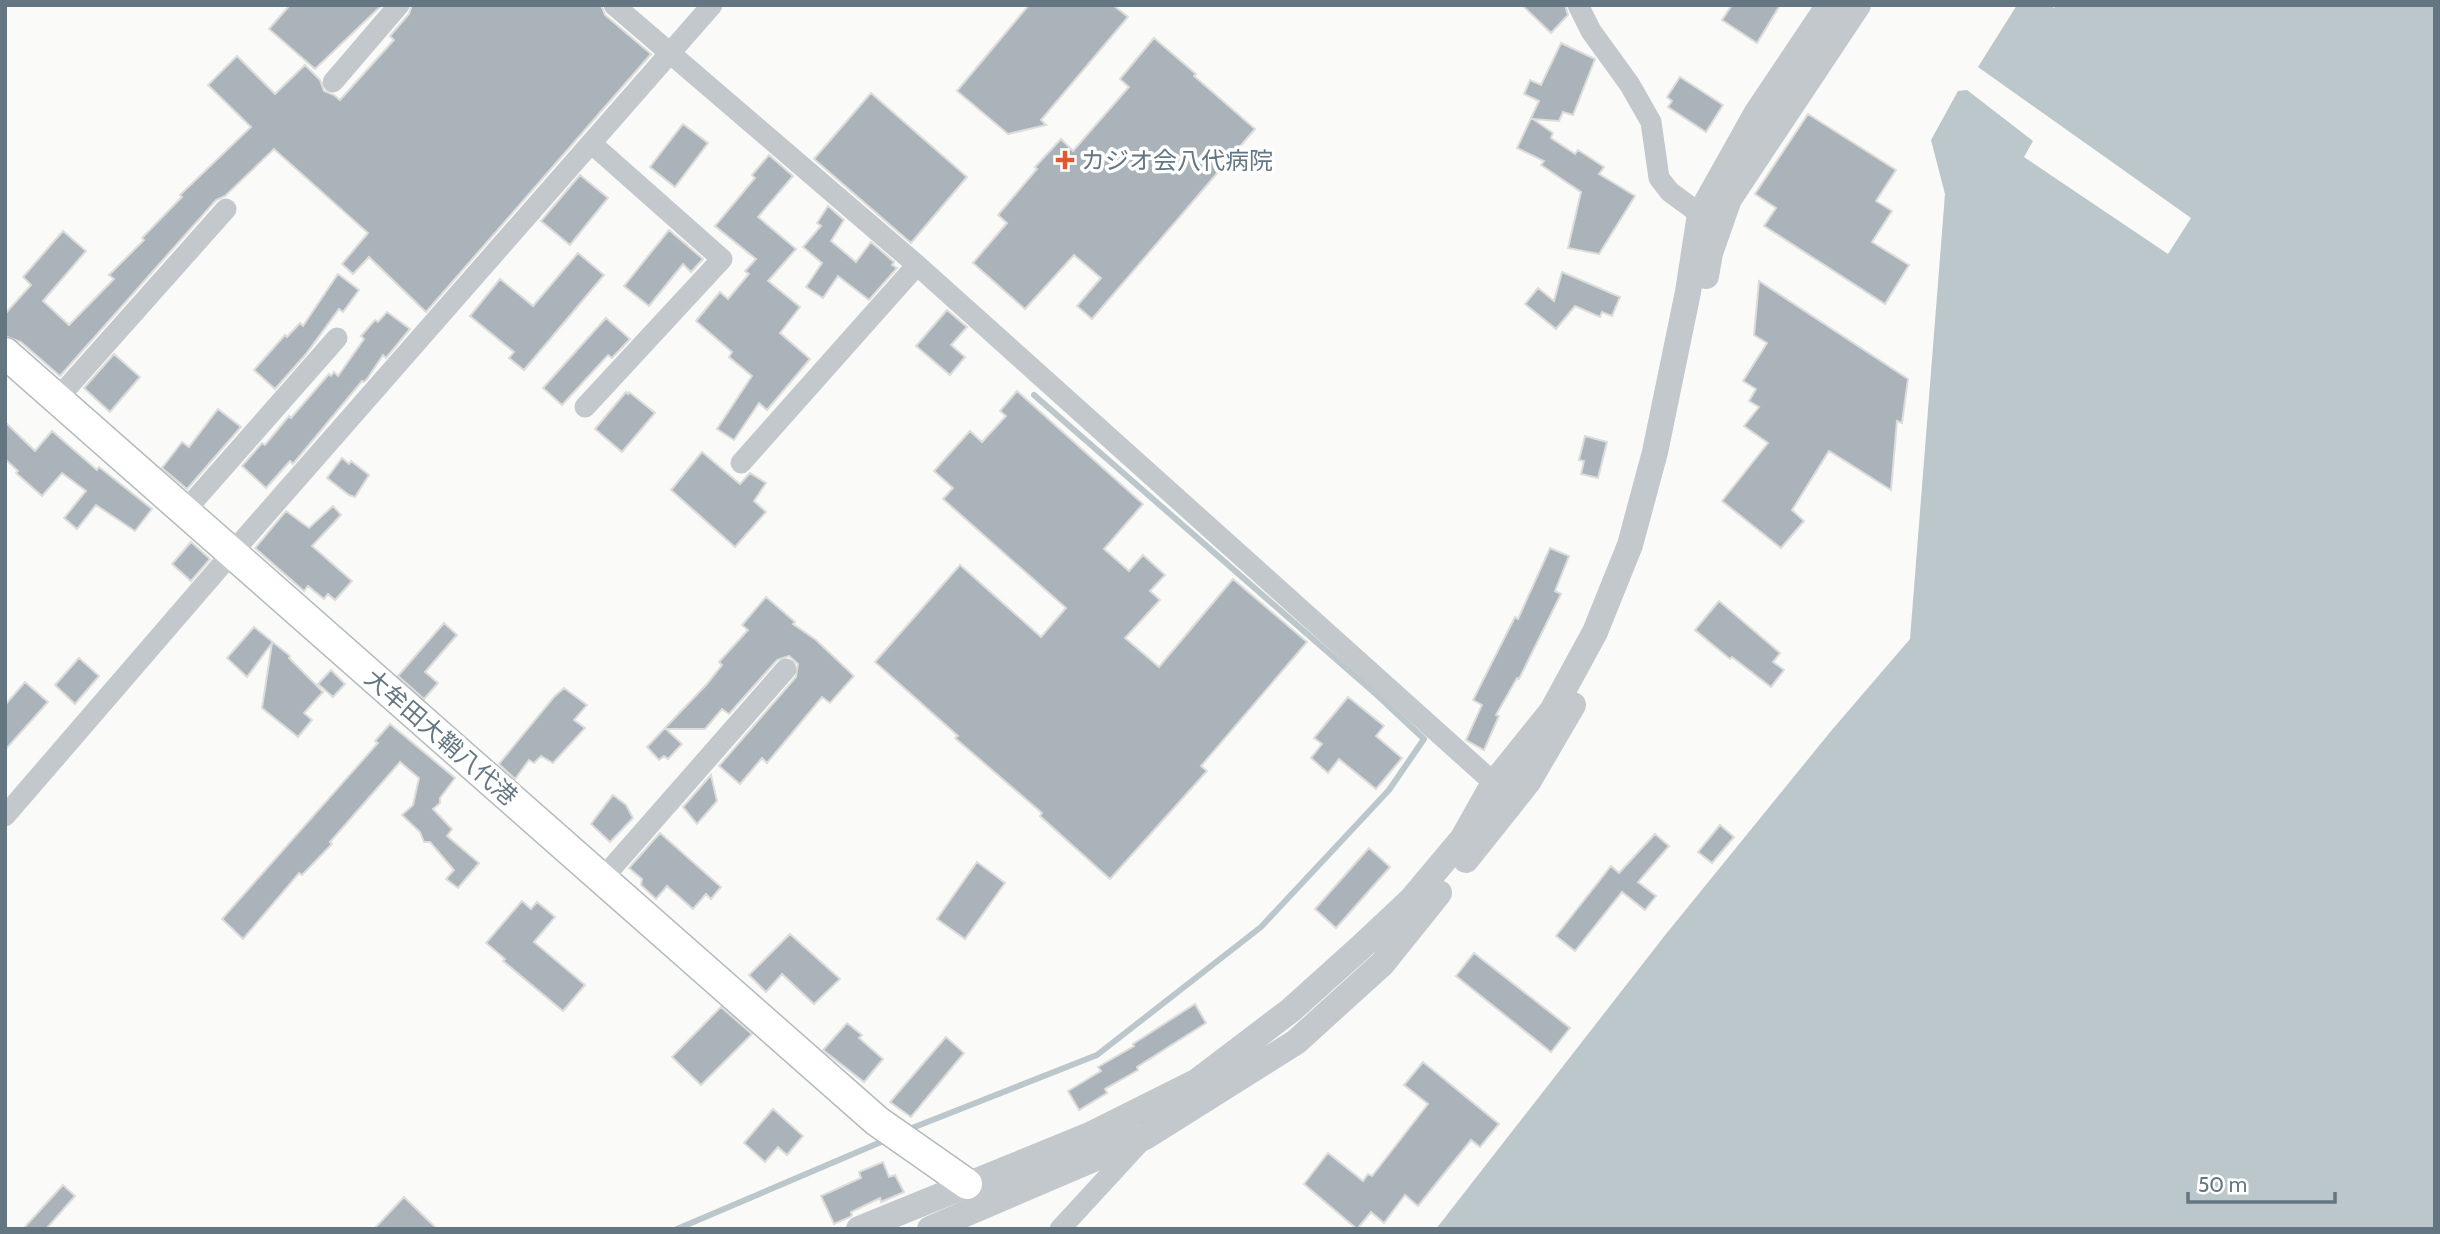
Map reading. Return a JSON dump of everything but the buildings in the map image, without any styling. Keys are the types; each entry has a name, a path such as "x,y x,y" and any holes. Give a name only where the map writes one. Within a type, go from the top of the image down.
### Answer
{"main road":[{"name":"大牟田大鞘八代港","path":"5,353 877,1121 967,1184"}],"street":[{"path":"333,82 398,5"},
{"path":"614,5 917,264 1494,783"},
{"path":"5,816 712,5"},
{"path":"1578,5 1591,31 1630,85 1651,122 1659,178 1670,192 1700,214"},
{"path":"1060,1229 1196,1082 1291,1010 1411,900 1463,838 1494,783 1552,711 1595,632 1630,545 1656,452 1688,292 1700,214 1756,114 1829,5"},
{"path":"930,1229 1145,1137 1296,1042 1382,964 1528,782 1591,674 1633,575 1670,443 1710,253 1728,199 1858,5"},
{"path":"585,407 722,259 591,143"},
{"path":"57,399 226,209"},
{"path":"741,463 917,264"},
{"path":"184,512 337,338"},
{"path":"603,879 786,669"},
{"path":"859,1229 1092,1134 1196,1082"}],"shaded area":[{"path":"2017,5 2050,5 2054,8 2056,5 2435,5 2435,1229 1436,1229 1666,934 1831,731 1910,639 1945,194 1931,140 1958,91 1967,90 2033,141 2024,157 2168,254 2191,218 1978,67"}],"waterway":[{"path":"907,1130 1097,1055 1261,927 1389,790 1424,739 1034,395"},
{"path":"677,1229 888,1139"}],"place":[{"name":"カジオ会八代病院","path":"1065,160"}]}
